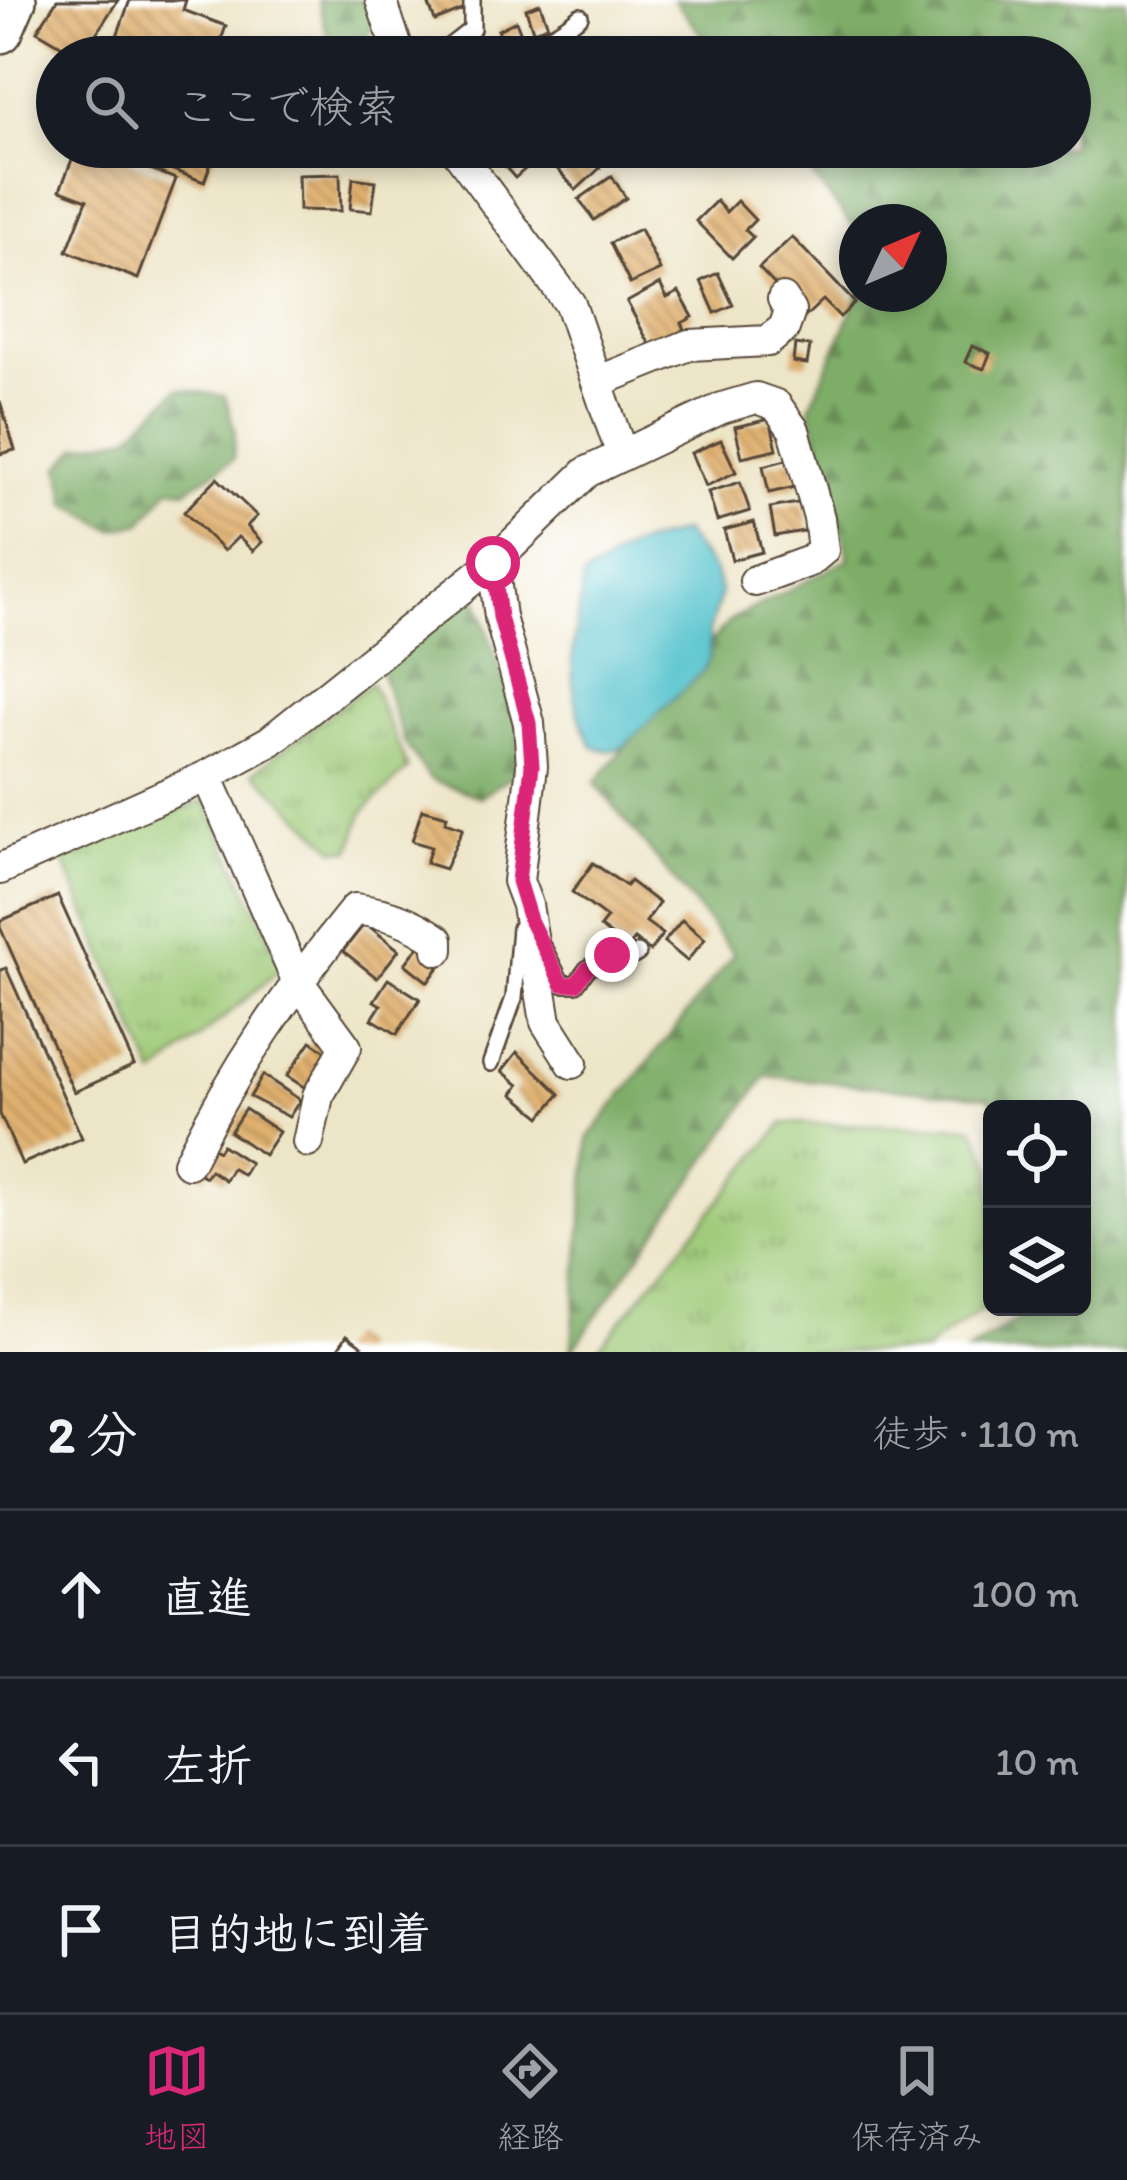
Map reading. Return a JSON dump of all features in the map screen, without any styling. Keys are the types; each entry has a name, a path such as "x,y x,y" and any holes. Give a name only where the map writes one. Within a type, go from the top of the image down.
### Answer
{"main road":[{"path":"0,30 14,0"}],"street":[{"path":"381,0 393,36"},
{"path":"470,168 570,304 622,455"},
{"path":"597,382 689,345 768,341 784,328 790,311 783,299"},
{"path":"0,869 207,776 270,741 493,563 587,472 722,408 756,398 776,406 794,430 819,518 823,550 810,561 755,580"},
{"path":"493,563 500,617 529,723 532,766 518,881 547,1022 572,1063"},
{"path":"207,776 297,980 346,1047 318,1096 308,1142"},
{"path":"188,1163 227,1084 297,980 356,909 389,914 420,928 438,940 438,950"}],"lane":[{"path":"465,36 472,29 472,0"},
{"path":"556,36 580,16"},
{"path":"526,907 562,984 576,984 587,969 612,955 627,959 638,953"},
{"path":"491,1063 514,998 526,907"}],"green space":[{"path":"318,0 386,0 367,36 327,36"},
{"path":"674,0 1127,0 1127,1352 968,1352 1022,1316 1091,1316 1091,1100 990,1100 766,1076 571,1352 589,1137 734,954 595,783 730,620 849,559 810,407 851,312 947,312 947,204 839,204 839,209 807,168 1091,168 1091,36 702,36"},
{"path":"178,389 225,396 235,432 233,460 186,490 169,488 142,523 114,530 67,504 60,467 79,446 129,436"},
{"path":"477,598 519,728 515,774 480,797 430,779 404,742 381,673 399,651 464,599"},
{"path":"371,683 408,769 363,812 351,850 335,849 254,772"},
{"path":"205,800 283,967 155,1076 62,857"},
{"path":"784,1123 974,1127 983,1147 983,1310 926,1352 595,1352"}],"water":[{"path":"683,532 714,570 721,592 709,632 710,656 704,670 622,748 593,747 582,724 573,683 584,577 632,546"}],"building":[{"path":"57,0 118,0 95,36 45,36 37,31"},
{"path":"130,0 186,0 183,10 226,26 222,36 117,36"},
{"path":"427,0 462,0 465,9 435,21"},
{"path":"540,4 548,26 533,31 526,9"},
{"path":"516,21 521,34 501,36 498,30"},
{"path":"69,168 148,168 176,179 138,279 67,251 87,200 60,190"},
{"path":"168,168 209,168 204,182"},
{"path":"506,168 526,168 515,178"},
{"path":"557,168 600,168 576,190"},
{"path":"340,174 341,211 299,210 298,175"},
{"path":"612,176 626,198 594,220 579,199"},
{"path":"353,178 376,181 372,211 350,209"},
{"path":"716,201 726,212 737,201 755,220 745,230 753,237 732,258 696,221"},
{"path":"640,229 660,270 630,284 610,243"},
{"path":"792,237 839,286 839,312 845,312 840,317 823,300 805,317 759,268"},
{"path":"718,273 733,305 715,313 701,281"},
{"path":"660,284 667,298 679,292 693,317 682,323 685,329 651,347 627,302"},
{"path":"795,344 810,346 807,364 793,362"},
{"path":"972,346 990,353 984,369 965,362"},
{"path":"0,401 15,450 0,454"},
{"path":"770,419 777,449 742,457 735,427"},
{"path":"721,440 736,472 706,486 691,453"},
{"path":"793,458 799,486 769,493 763,466"},
{"path":"217,478 257,516 247,526 262,542 253,551 238,537 224,551 184,512"},
{"path":"740,482 750,511 717,521 708,492"},
{"path":"803,502 809,530 775,536 770,508"},
{"path":"754,522 762,552 732,560 724,530"},
{"path":"422,809 447,816 445,822 463,828 445,869 426,863 431,847 412,841"},
{"path":"593,863 626,886 630,881 659,903 646,922 663,934 650,951 634,939 628,948 600,927 607,918 572,892"},
{"path":"58,896 134,1065 74,1092 0,927 0,921"},
{"path":"682,920 705,939 687,961 664,942"},
{"path":"365,923 399,950 377,978 343,951"},
{"path":"421,943 444,960 428,982 405,964"},
{"path":"6,968 82,1138 22,1164 0,1114 0,970"},
{"path":"388,979 420,999 397,1034 372,1019 381,1005 374,1001"},
{"path":"311,1041 333,1056 310,1091 287,1076"},
{"path":"517,1052 560,1094 541,1117 513,1094 519,1085 502,1071"},
{"path":"263,1075 300,1100 289,1117 250,1097"},
{"path":"245,1109 279,1132 264,1155 230,1132"},
{"path":"208,1145 218,1151 222,1145 250,1163 243,1175 232,1168 225,1180 210,1170 205,1177 192,1169"},
{"path":"347,1335 362,1346 358,1352 336,1352"}],"route":[{"path":"493,563 500,617 529,723 532,766 518,881 530,920 562,984 576,984 587,969 612,955"}]}
